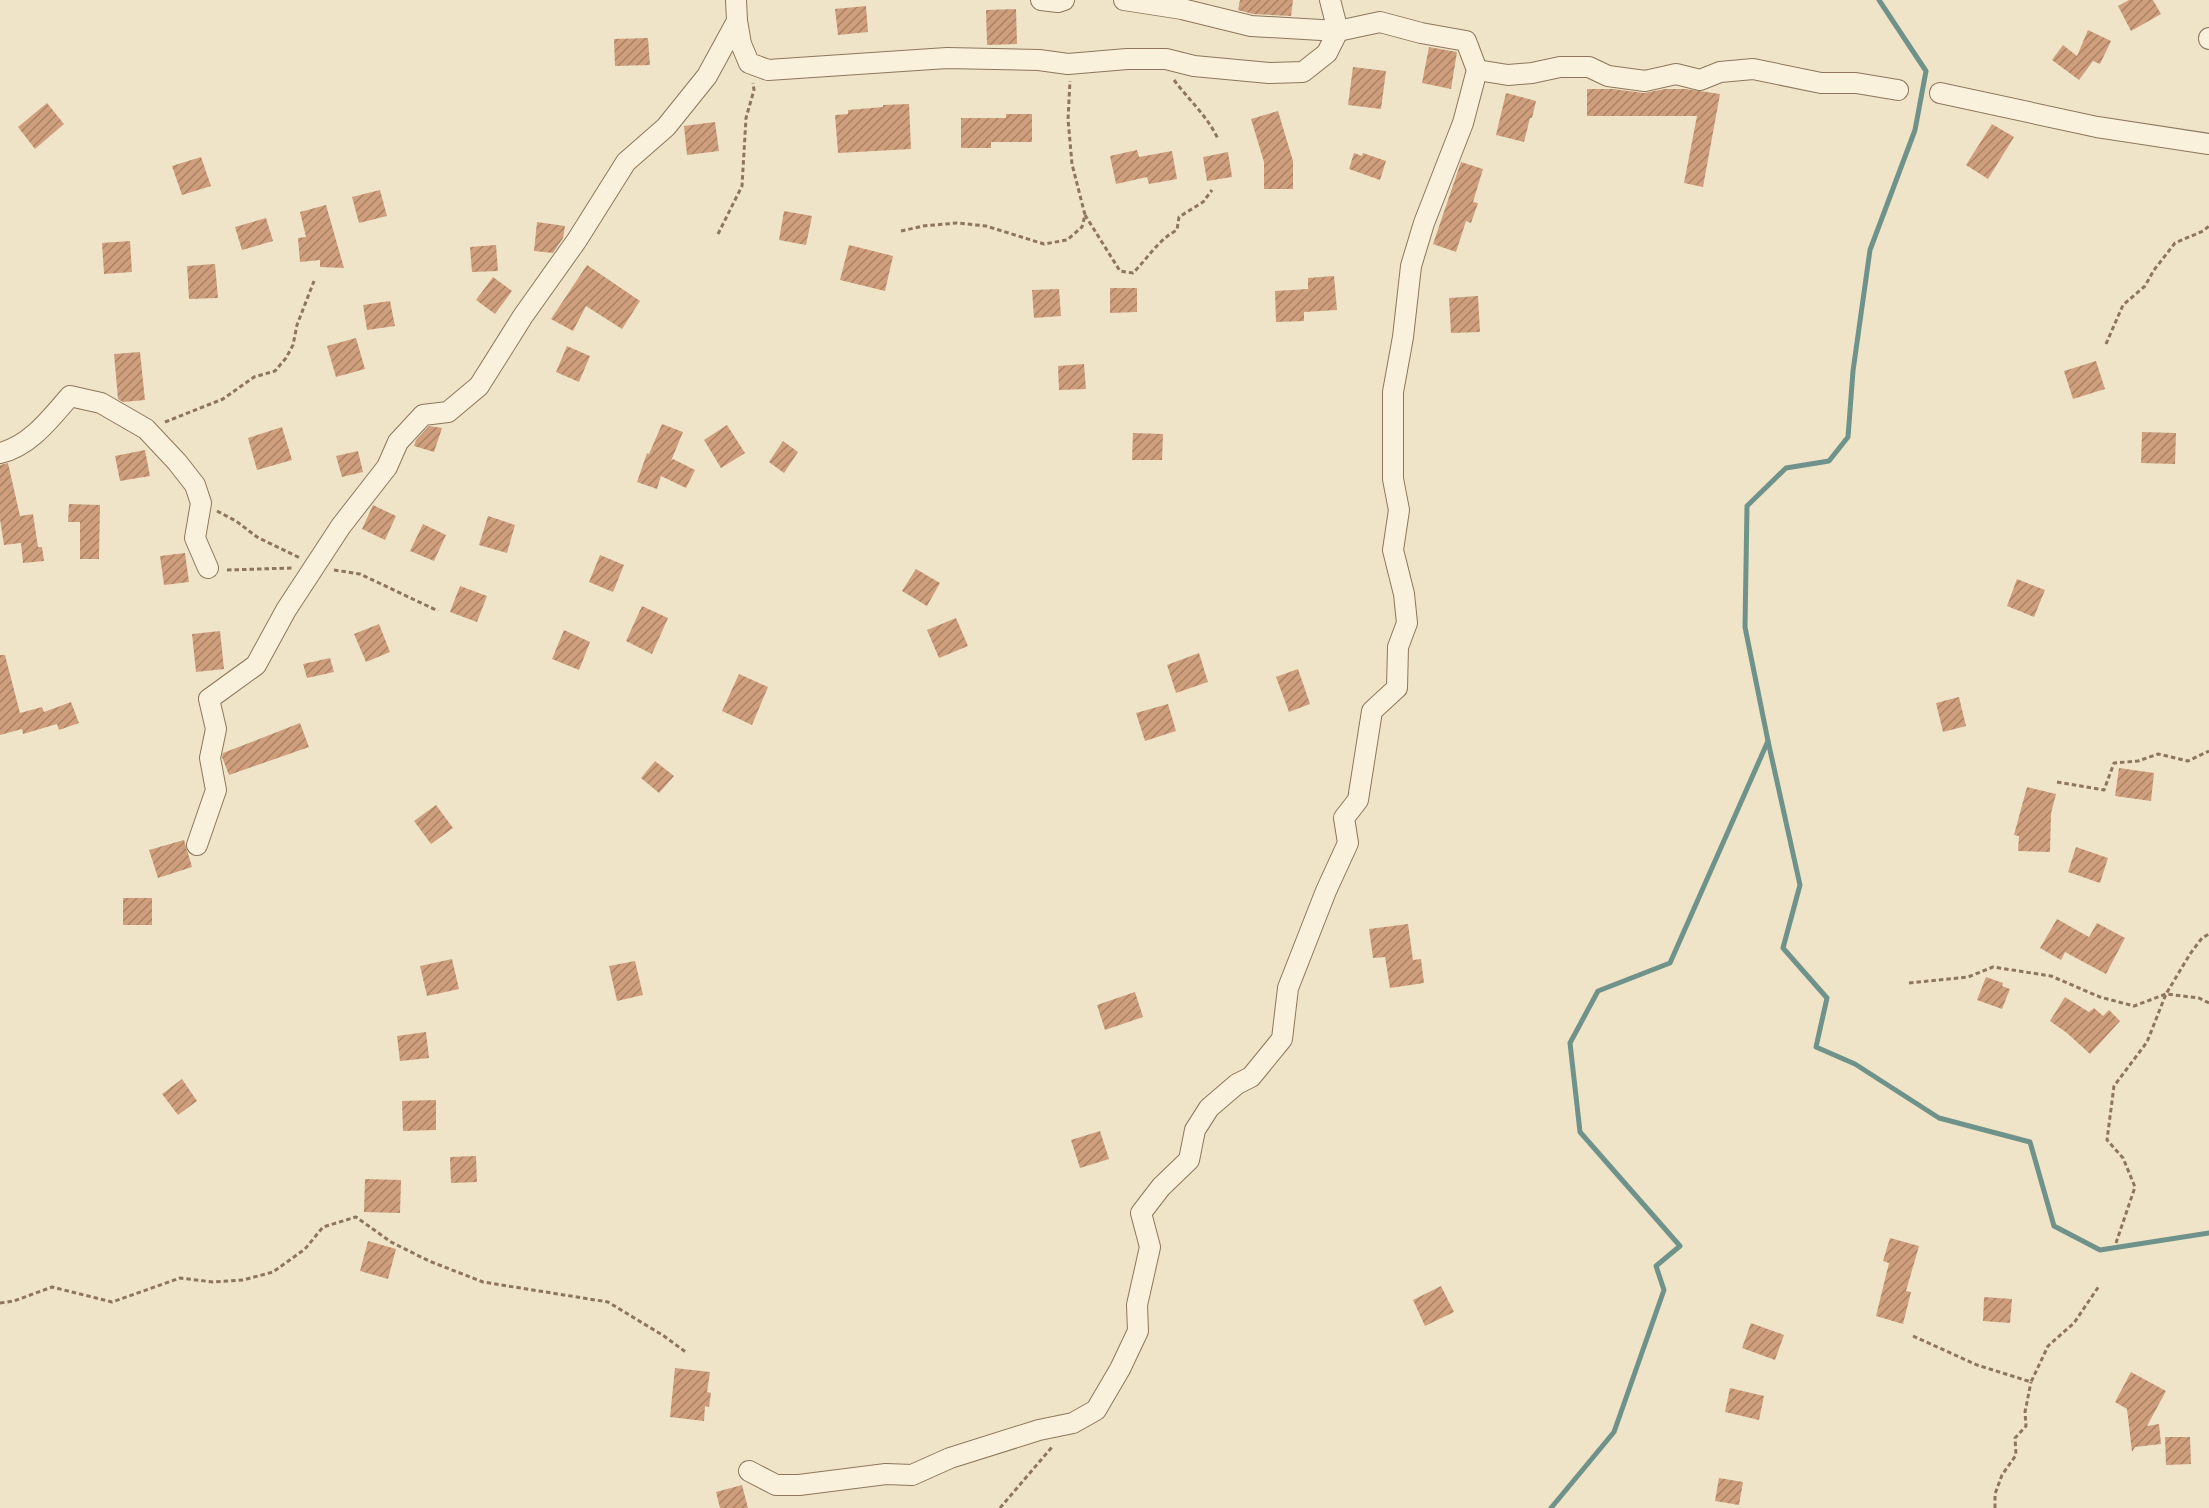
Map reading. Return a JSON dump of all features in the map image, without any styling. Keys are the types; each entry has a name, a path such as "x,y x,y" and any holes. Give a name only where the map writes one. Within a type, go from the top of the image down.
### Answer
{"street":[{"path":"736,0 741,44 749,63 768,69 947,58 1039,60 1068,64 1127,59 1166,59 1194,66 1269,73 1303,72 1327,53 1338,31 1330,0"},
{"path":"1041,0 1058,2 1064,0"},
{"path":"749,1471 776,1485 799,1485 886,1474 912,1475 950,1458 1073,1423 1096,1410 1120,1369 1138,1331 1137,1305 1150,1247 1141,1213 1161,1187 1189,1160 1195,1130 1209,1108 1237,1084 1251,1077 1282,1039 1288,988 1326,891 1348,843 1344,818 1358,800 1372,711 1397,688 1398,647 1407,623 1404,594 1393,549 1399,510 1393,479 1393,392 1403,338 1411,266 1424,223 1462,123 1477,69 1466,40 1421,33 1380,22 1338,31 1251,26 1182,9 1124,0"},
{"path":"197,845 216,790 210,758 216,729 209,699 256,665 286,610 341,526 387,467 398,442 423,415 448,412 479,386 523,316 578,240 626,162 666,127 707,76 737,21"},
{"path":"1477,69 1508,75 1560,67 1589,67 1608,76 1645,81 1676,74 1700,80 1720,72 1753,69 1821,82 1856,83 1898,90"},
{"path":"1940,93 2097,127 2209,144"},
{"path":"0,453 10,451 38,432 70,396 101,403 146,429 195,485 201,503 195,538 208,568"}],"path":[{"path":"1166,59 1169,74 1211,123 1218,139"},
{"path":"718,234 742,186 746,118 754,90 749,63"},
{"path":"1068,64 1071,86 1068,119 1072,164 1085,214 1120,271 1133,273 1148,259 1158,244 1177,230 1179,217 1203,202 1212,190"},
{"path":"901,231 923,226 957,223 986,226 1044,244 1067,240 1083,227 1085,214"},
{"path":"2106,344 2123,305 2145,286 2175,243 2209,226"},
{"path":"146,429 223,399 254,376 275,372 293,345 297,325 314,281"},
{"path":"201,503 236,521 257,537 292,553 314,568"},
{"path":"2057,782 2104,790 2115,763 2138,761 2158,754 2188,761 2209,751"},
{"path":"2116,1244 2134,1187 2123,1158 2107,1140 2114,1086 2147,1042 2166,994 2190,954 2202,938 2209,934"},
{"path":"1909,983 1968,977 1993,967 2051,976 2100,997 2134,1006 2166,994 2199,998 2209,1003"},
{"path":"0,1303 52,1287 112,1302 180,1278 213,1282 253,1277 273,1272 304,1249 323,1227 356,1217 391,1242 429,1261 483,1282 608,1302 664,1336 687,1353"},
{"path":"1995,1508 1995,1494 2002,1475 2016,1455 2015,1438 2026,1426 2025,1412 2031,1382 2048,1346 2074,1323 2099,1286"},
{"path":"1913,1336 1977,1365 2031,1382"},
{"path":"1000,1508 1053,1446"}],"building":[{"path":"1240,0 1293,0 1291,16 1253,14 1238,10"},
{"path":"2129,0 2153,0 2161,14 2131,31 2118,6"},
{"path":"866,6 868,32 838,35 835,9"},
{"path":"1016,9 1017,44 987,45 986,10"},
{"path":"2088,30 2111,41 2100,64 2093,61 2079,80 2052,60 2063,45 2077,56"},
{"path":"648,38 650,65 615,66 614,39"},
{"path":"1429,47 1457,52 1451,89 1422,83"},
{"path":"1353,67 1386,71 1381,109 1348,105"},
{"path":"1587,89 1613,89 1644,93 1665,89 1686,89 1720,94 1703,187 1684,183 1697,116 1587,116"},
{"path":"1506,93 1536,101 1524,142 1496,135"},
{"path":"47,103 64,124 35,149 18,127"},
{"path":"909,104 911,149 838,153 835,115 848,114 848,110"},
{"path":"1278,111 1293,161 1293,189 1264,189 1264,162 1251,119"},
{"path":"1006,114 1032,114 1032,142 991,142 991,148 961,148 961,118 1006,118"},
{"path":"715,122 719,151 687,155 684,126"},
{"path":"1992,124 2014,137 1988,179 1966,165"},
{"path":"1137,150 1139,157 1172,151 1177,179 1149,184 1147,177 1116,184 1110,156"},
{"path":"1228,152 1232,177 1207,181 1203,157"},
{"path":"1354,153 1362,156 1363,153 1386,161 1380,180 1349,169"},
{"path":"201,157 211,186 182,195 172,166"},
{"path":"1461,162 1483,169 1473,202 1478,203 1471,223 1466,221 1456,252 1433,244"},
{"path":"380,190 387,216 359,223 352,197"},
{"path":"326,205 344,268 320,267 320,260 300,262 298,238 306,237 300,212"},
{"path":"784,211 812,216 806,245 779,240"},
{"path":"266,218 273,241 242,250 235,227"},
{"path":"537,222 565,226 563,238 553,253 534,251"},
{"path":"130,241 132,272 104,274 102,243"},
{"path":"496,245 498,271 472,272 470,247"},
{"path":"849,245 893,256 885,291 840,280"},
{"path":"215,264 218,298 189,299 187,266"},
{"path":"587,265 640,301 622,329 586,306 573,331 551,319"},
{"path":"1334,276 1337,310 1304,312 1304,321 1276,322 1275,291 1308,289 1308,278"},
{"path":"493,277 512,291 495,314 476,300"},
{"path":"1110,288 1137,288 1137,312 1110,313"},
{"path":"1059,289 1061,316 1034,318 1032,290"},
{"path":"1478,296 1480,332 1451,333 1449,298"},
{"path":"390,301 395,326 367,330 363,305"},
{"path":"356,338 365,369 336,377 327,346"},
{"path":"567,346 590,356 579,382 556,372"},
{"path":"140,352 145,400 123,402 118,399 114,354"},
{"path":"2096,361 2105,389 2073,399 2064,371"},
{"path":"1084,364 1086,389 1059,390 1058,366"},
{"path":"662,424 683,432 671,461 673,459 695,470 686,488 661,476 657,489 637,482 647,453 649,454"},
{"path":"727,425 745,453 721,468 704,440"},
{"path":"429,426 442,428 434,452 414,446 416,440"},
{"path":"282,427 292,460 257,470 248,438"},
{"path":"2142,432 2176,433 2175,464 2141,463"},
{"path":"1133,433 1163,434 1162,460 1132,460"},
{"path":"783,441 798,452 784,473 769,462"},
{"path":"145,450 150,476 120,481 115,456"},
{"path":"358,451 363,472 342,477 336,456"},
{"path":"8,463 20,516 33,514 38,547 42,547 44,561 23,563 21,543 4,545 0,519 0,465"},
{"path":"69,504 100,505 99,559 80,559 80,522 68,522"},
{"path":"373,505 396,516 385,540 362,529"},
{"path":"488,516 515,525 507,553 479,545"},
{"path":"423,524 446,535 434,561 410,551"},
{"path":"185,553 189,582 164,585 160,556"},
{"path":"600,555 624,565 613,592 589,582"},
{"path":"916,569 940,583 927,606 902,591"},
{"path":"2017,579 2045,590 2034,617 2007,606"},
{"path":"460,586 487,596 477,622 450,612"},
{"path":"642,606 668,618 652,654 626,641"},
{"path":"956,618 968,646 939,658 927,630"},
{"path":"379,624 390,652 366,662 354,634"},
{"path":"564,630 590,642 579,670 552,659"},
{"path":"220,631 224,669 196,672 192,634"},
{"path":"1199,653 1208,682 1176,693 1167,665"},
{"path":"0,655 5,655 20,713 42,707 44,712 71,702 79,723 59,730 57,724 23,734 22,729 0,735"},
{"path":"330,658 334,672 307,678 303,664"},
{"path":"1298,669 1310,704 1289,712 1276,677"},
{"path":"739,674 768,687 752,725 722,711"},
{"path":"1959,697 1966,726 1943,732 1936,703"},
{"path":"1168,704 1176,731 1145,741 1136,713"},
{"path":"300,723 309,747 229,775 222,757 223,753"},
{"path":"655,761 674,776 659,793 641,778"},
{"path":"2119,768 2154,773 2151,801 2115,796"},
{"path":"2027,787 2056,794 2051,813 2050,852 2018,851 2019,836 2014,835"},
{"path":"436,805 453,828 431,844 414,821"},
{"path":"184,840 192,867 158,878 149,850"},
{"path":"2076,847 2108,858 2100,883 2068,872"},
{"path":"123,898 152,898 152,925 123,925"},
{"path":"2057,919 2089,937 2097,923 2125,938 2106,974 2065,952 2061,960 2040,948"},
{"path":"1408,924 1413,960 1421,959 1424,983 1390,988 1385,957 1373,958 1369,929"},
{"path":"452,959 459,989 427,996 420,966"},
{"path":"635,961 643,995 617,1001 609,966"},
{"path":"1986,977 2003,983 2002,986 2010,989 2002,1009 1977,1000"},
{"path":"1135,992 1143,1017 1105,1030 1097,1005"},
{"path":"2065,997 2089,1012 2094,1008 2103,1016 2109,1010 2120,1021 2090,1054 2050,1021"},
{"path":"426,1032 429,1058 400,1061 397,1036"},
{"path":"182,1079 197,1101 178,1115 162,1094"},
{"path":"436,1100 436,1130 403,1131 402,1101"},
{"path":"1100,1131 1109,1159 1080,1168 1071,1140"},
{"path":"476,1156 477,1182 451,1183 450,1157"},
{"path":"365,1179 401,1180 400,1213 364,1212"},
{"path":"1890,1238 1919,1246 1906,1291 1911,1292 1903,1324 1876,1316 1889,1263 1883,1261"},
{"path":"368,1241 396,1249 388,1279 360,1271"},
{"path":"1441,1286 1454,1312 1425,1326 1413,1300"},
{"path":"1984,1297 2012,1299 2010,1323 1983,1321"},
{"path":"1751,1323 1784,1335 1775,1360 1742,1348"},
{"path":"675,1368 710,1372 707,1392 711,1393 709,1407 705,1406 704,1421 670,1417"},
{"path":"2131,1372 2166,1391 2147,1426 2159,1424 2161,1444 2135,1447 2132,1452 2127,1409 2115,1402"},
{"path":"1730,1388 1764,1396 1759,1420 1725,1412"},
{"path":"2165,1437 2190,1437 2191,1464 2166,1465"},
{"path":"1719,1478 1743,1482 1739,1505 1715,1501"},
{"path":"742,1485 748,1508 720,1508 716,1492"}],"waterway":[{"path":"1551,1508 1614,1432 1664,1290 1656,1266 1680,1246 1580,1132 1570,1043 1598,991 1670,963 1768,741 1745,627 1747,506 1786,468 1829,461 1848,437 1853,371 1870,250 1915,130 1926,71 1879,0"},
{"path":"1768,741 1800,885 1783,948 1827,998 1816,1047 1855,1064 1939,1118 2030,1142 2054,1226 2100,1250 2209,1233"}]}
